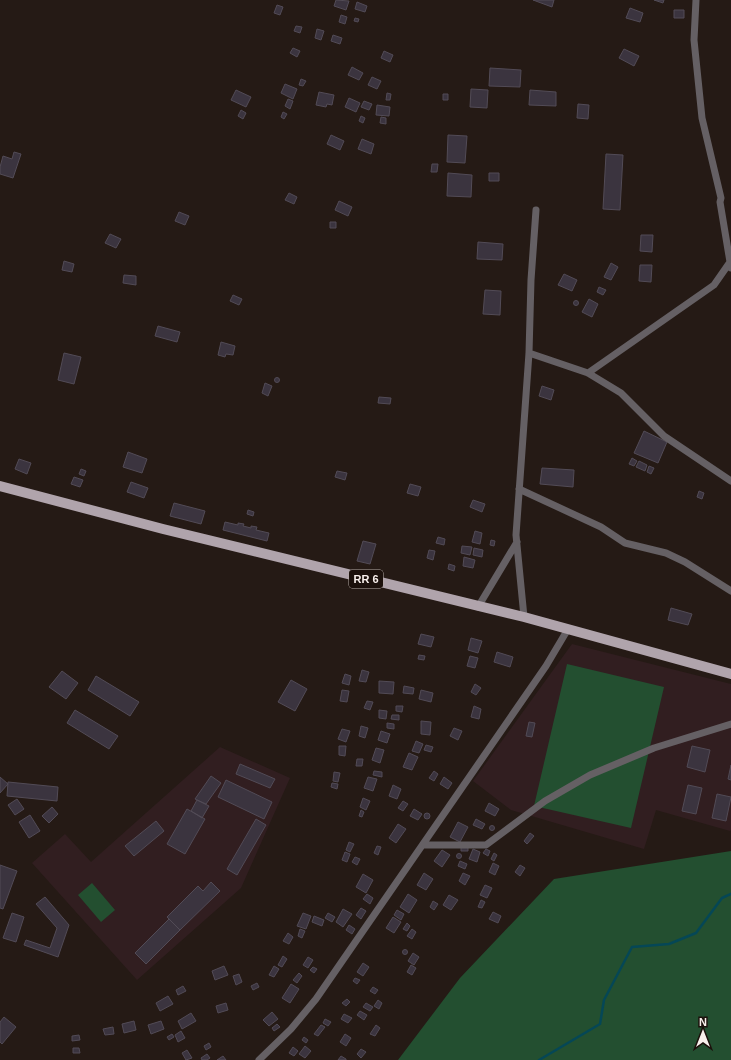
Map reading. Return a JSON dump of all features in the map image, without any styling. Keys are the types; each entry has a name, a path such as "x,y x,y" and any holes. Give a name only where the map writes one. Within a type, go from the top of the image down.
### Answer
{"main road":[{"name":"RR 6","path":"0,486 163,529 568,629 731,674"}],"street":[{"path":"588,373 714,285 730,265 720,202 721,198 702,118 694,40 696,0"},
{"path":"524,618 516,535 529,353 531,280 536,210"},
{"path":"529,353 588,373 621,393 664,436 731,481"},
{"path":"519,489 601,527 625,543 666,552 685,562 731,592"},
{"path":"478,607 516,542"},
{"path":"259,1060 291,1029 316,999 546,666 568,629"},
{"path":"423,845 486,845 544,801 590,775 654,748 731,724"}],"shaded area":[{"path":"572,644 731,684 730,831 656,810 644,849 511,810 473,781"},
{"path":"220,747 290,778 241,888 137,980 32,863 65,834 91,862"}],"green space":[{"path":"567,664 664,687 631,828 534,806"},
{"path":"731,851 731,1060 398,1060 460,978 554,879"},
{"path":"92,883 115,910 101,922 78,895"}],"building":[{"path":"336,0 349,1 346,10 334,6"},
{"path":"533,0 554,0 552,7"},
{"path":"654,0 664,0 663,3"},
{"path":"357,2 367,6 365,12 355,9"},
{"path":"277,5 283,7 280,15 274,13"},
{"path":"630,8 643,13 640,22 626,18"},
{"path":"674,10 684,10 684,18 674,18"},
{"path":"341,15 347,17 345,24 339,22"},
{"path":"355,18 359,19 358,22 354,21"},
{"path":"296,26 302,27 300,33 294,31"},
{"path":"317,29 324,31 321,40 315,38"},
{"path":"333,35 342,38 340,44 331,41"},
{"path":"293,48 300,51 297,57 290,53"},
{"path":"624,49 639,56 634,66 619,58"},
{"path":"384,51 393,55 390,62 381,58"},
{"path":"352,67 363,73 359,80 348,75"},
{"path":"490,68 521,70 520,87 489,86"},
{"path":"372,77 381,81 377,89 368,85"},
{"path":"301,79 306,81 303,86 299,85"},
{"path":"285,84 297,89 293,99 281,93"},
{"path":"471,89 488,90 487,108 470,107"},
{"path":"236,90 251,97 246,107 231,100"},
{"path":"530,90 556,92 556,106 529,105"},
{"path":"319,92 334,95 332,105 327,104 326,107 316,105"},
{"path":"387,93 391,94 390,100 386,100"},
{"path":"443,94 448,94 448,100 443,100"},
{"path":"349,98 360,103 356,112 345,107"},
{"path":"288,99 293,101 290,109 285,106"},
{"path":"364,101 372,104 369,110 361,107"},
{"path":"578,104 589,105 588,119 577,118"},
{"path":"377,105 390,107 389,116 376,115"},
{"path":"241,110 246,113 243,119 238,116"},
{"path":"283,112 287,114 284,119 281,117"},
{"path":"361,116 365,118 363,123 359,121"},
{"path":"381,117 386,118 386,124 380,123"},
{"path":"331,135 344,141 340,150 327,144"},
{"path":"448,135 467,136 465,163 447,162"},
{"path":"362,139 374,144 371,154 358,149"},
{"path":"14,152 21,154 13,178 0,174 3,156 12,159"},
{"path":"606,154 623,155 620,210 603,209"},
{"path":"432,164 438,164 437,172 431,172"},
{"path":"448,173 472,175 471,197 447,196"},
{"path":"489,173 499,173 499,181 489,181"},
{"path":"289,193 297,197 294,204 285,200"},
{"path":"339,201 352,207 348,216 335,210"},
{"path":"179,212 189,216 185,225 175,221"},
{"path":"330,222 336,222 336,228 330,228"},
{"path":"110,234 121,239 116,248 105,243"},
{"path":"641,235 653,235 652,252 640,251"},
{"path":"478,242 503,244 502,260 477,259"},
{"path":"64,261 74,264 72,272 62,270"},
{"path":"611,263 618,267 611,280 604,277"},
{"path":"640,265 652,265 651,282 639,281"},
{"path":"564,274 577,280 572,291 558,285"},
{"path":"124,275 136,276 136,285 123,283"},
{"path":"599,287 606,290 603,295 597,292"},
{"path":"485,290 501,291 500,315 483,314"},
{"path":"233,295 242,299 239,305 230,301"},
{"path":"589,299 598,304 592,317 582,312"},
{"path":"574,301 578,301 578,305 574,305"},
{"path":"158,326 180,332 177,342 155,336"},
{"path":"221,342 235,346 233,355 226,354 225,357 218,355"},
{"path":"64,353 81,357 74,384 58,380"},
{"path":"275,378 279,378 279,382 275,382"},
{"path":"265,383 272,386 268,396 262,393"},
{"path":"542,386 554,390 551,400 539,396"},
{"path":"379,397 391,398 390,404 378,403"},
{"path":"644,431 667,442 658,463 634,453"},
{"path":"128,452 147,459 142,473 123,467"},
{"path":"632,458 637,461 634,466 629,464"},
{"path":"19,459 31,463 27,474 15,469"},
{"path":"639,461 647,465 645,471 636,467"},
{"path":"649,466 654,468 651,474 647,472"},
{"path":"542,468 574,470 573,487 540,484"},
{"path":"81,469 86,471 84,476 79,474"},
{"path":"337,471 347,473 345,480 335,477"},
{"path":"74,477 83,480 80,487 71,484"},
{"path":"131,482 148,488 144,498 127,492"},
{"path":"410,484 421,487 418,496 407,493"},
{"path":"699,491 704,493 702,499 697,497"},
{"path":"473,500 485,504 482,512 470,507"},
{"path":"174,503 205,511 201,524 170,516"},
{"path":"248,510 254,512 253,516 247,514"},
{"path":"225,522 238,525 238,523 244,524 243,526 251,528 251,526 257,527 256,530 269,533 267,541 223,530"},
{"path":"475,531 482,533 480,544 472,542"},
{"path":"438,537 445,539 444,545 436,543"},
{"path":"491,540 495,541 494,546 490,545"},
{"path":"363,541 376,544 370,564 357,561"},
{"path":"462,546 472,547 470,555 461,553"},
{"path":"474,548 483,550 482,557 473,555"},
{"path":"429,550 435,551 433,560 427,558"},
{"path":"464,557 475,560 473,568 463,566"},
{"path":"449,564 455,566 454,571 448,569"},
{"path":"671,608 692,614 688,625 668,620"},
{"path":"421,634 434,637 431,647 418,644"},
{"path":"471,638 482,641 478,653 468,650"},
{"path":"497,652 513,657 510,667 494,662"},
{"path":"419,655 425,656 424,660 418,659"},
{"path":"470,656 478,658 475,668 467,666"},
{"path":"362,670 369,672 366,682 359,681"},
{"path":"62,671 78,683 66,699 49,687"},
{"path":"345,674 351,676 349,685 342,683"},
{"path":"96,676 139,702 130,716 88,690"},
{"path":"291,680 307,689 295,711 278,702"},
{"path":"379,681 394,682 393,694 379,693"},
{"path":"475,684 481,688 476,695 471,692"},
{"path":"404,686 414,688 413,694 403,693"},
{"path":"342,690 349,691 347,702 340,701"},
{"path":"421,690 433,693 431,702 419,699"},
{"path":"367,701 373,702 370,710 364,708"},
{"path":"396,706 403,706 402,712 396,711"},
{"path":"474,706 481,709 479,719 471,717"},
{"path":"75,710 118,736 109,749 67,723"},
{"path":"379,710 387,711 386,719 379,718"},
{"path":"392,715 399,715 399,720 391,719"},
{"path":"421,721 431,722 430,735 421,734"},
{"path":"529,722 535,723 532,737 526,736"},
{"path":"387,723 394,724 394,729 387,728"},
{"path":"361,726 368,728 365,738 359,736"},
{"path":"454,728 462,731 458,740 450,736"},
{"path":"342,729 350,731 346,742 338,739"},
{"path":"381,731 390,734 387,743 378,740"},
{"path":"416,741 423,744 419,753 412,751"},
{"path":"426,745 433,747 431,752 424,750"},
{"path":"339,746 346,746 345,756 339,755"},
{"path":"692,746 710,750 705,772 687,767"},
{"path":"376,748 384,750 380,763 372,760"},
{"path":"409,753 418,757 412,770 403,767"},
{"path":"357,759 363,759 362,766 356,766"},
{"path":"240,764 275,779 270,788 236,774"},
{"path":"731,765 731,780 728,779"},
{"path":"374,771 382,772 382,777 373,775"},
{"path":"434,771 438,774 434,781 429,778"},
{"path":"334,772 340,773 338,782 333,781"},
{"path":"211,776 221,783 206,804 195,799"},
{"path":"0,777 8,784 0,793"},
{"path":"368,777 377,779 373,791 364,788"},
{"path":"444,777 452,783 448,789 440,784"},
{"path":"226,780 272,802 264,819 218,797"},
{"path":"8,782 58,787 57,801 7,796"},
{"path":"332,783 338,784 337,789 331,787"},
{"path":"393,785 401,789 397,799 389,796"},
{"path":"688,785 702,788 696,814 682,811"},
{"path":"717,794 731,797 726,821 712,818"},
{"path":"363,798 370,801 366,810 360,807"},
{"path":"17,799 24,809 15,815 8,805"},
{"path":"197,800 209,806 202,818 191,811"},
{"path":"403,801 408,804 403,811 398,808"},
{"path":"489,803 499,809 495,816 485,811"},
{"path":"52,807 58,814 49,823 42,816"},
{"path":"187,809 205,819 185,854 167,844"},
{"path":"414,809 422,814 418,820 410,816"},
{"path":"361,810 364,812 362,817 359,816"},
{"path":"427,813 430,816 427,819 424,816"},
{"path":"30,815 40,831 29,838 19,822"},
{"path":"256,819 266,825 237,875 227,869"},
{"path":"476,819 485,824 482,829 473,825"},
{"path":"156,821 164,831 134,856 125,846"},
{"path":"458,822 468,827 460,842 450,837"},
{"path":"398,824 406,829 396,843 389,838"},
{"path":"490,826 494,826 494,830 490,830"},
{"path":"530,833 534,836 527,844 524,841"},
{"path":"349,842 354,844 350,852 346,850"},
{"path":"377,846 381,847 378,855 374,853"},
{"path":"461,847 468,847 468,851 461,851"},
{"path":"473,849 480,852 477,862 469,859"},
{"path":"486,849 490,851 488,856 483,853"},
{"path":"442,850 450,855 442,867 434,861"},
{"path":"345,852 350,854 347,862 342,860"},
{"path":"494,853 497,855 494,861 491,859"},
{"path":"457,854 461,854 461,858 457,858"},
{"path":"355,857 360,859 357,865 352,862"},
{"path":"460,861 467,864 465,869 458,866"},
{"path":"493,863 499,866 495,875 489,872"},
{"path":"0,865 17,871 3,909 0,908"},
{"path":"520,865 525,868 520,876 515,872"},
{"path":"424,873 433,879 426,890 417,885"},
{"path":"463,873 470,876 465,885 459,881"},
{"path":"363,874 373,880 366,893 356,887"},
{"path":"211,882 220,891 180,930 167,917 198,886 203,891"},
{"path":"485,885 492,888 487,898 480,895"},
{"path":"367,894 373,898 370,904 363,899"},
{"path":"408,894 417,900 409,913 400,907"},
{"path":"449,895 458,900 451,910 443,905"},
{"path":"45,897 69,925 58,957 24,945 26,940 50,948 57,928 36,904"},
{"path":"481,900 485,902 482,908 478,907"},
{"path":"433,901 438,904 434,910 430,907"},
{"path":"361,908 366,911 361,919 356,915"},
{"path":"343,909 352,914 343,927 336,922"},
{"path":"397,910 404,914 401,920 394,915"},
{"path":"493,912 501,916 498,923 489,919"},
{"path":"12,913 24,917 16,942 3,938"},
{"path":"303,913 311,916 306,929 297,926"},
{"path":"328,913 335,917 332,922 325,918"},
{"path":"314,916 324,920 322,926 312,922"},
{"path":"393,917 401,922 394,933 386,928"},
{"path":"169,919 180,930 146,964 135,953"},
{"path":"407,923 410,926 407,931 403,929"},
{"path":"349,925 355,929 352,934 346,930"},
{"path":"300,929 305,931 302,938 298,936"},
{"path":"412,929 416,932 412,939 407,936"},
{"path":"288,933 293,937 289,944 283,941"},
{"path":"403,950 407,950 407,954 403,954"},
{"path":"413,953 419,957 414,965 408,961"},
{"path":"283,956 287,959 282,967 278,965"},
{"path":"308,957 313,960 308,968 303,965"},
{"path":"363,963 369,967 363,976 357,972"},
{"path":"411,965 416,968 412,975 407,972"},
{"path":"224,966 228,975 215,980 212,971"},
{"path":"274,966 279,969 274,977 269,975"},
{"path":"313,967 317,969 314,973 310,970"},
{"path":"299,973 302,976 297,983 293,980"},
{"path":"239,974 242,982 236,985 233,976"},
{"path":"355,978 360,980 357,984 353,981"},
{"path":"257,983 259,987 253,990 251,986"},
{"path":"291,984 299,989 290,1003 282,998"},
{"path":"183,986 186,991 178,995 176,990"},
{"path":"373,987 378,990 375,994 370,991"},
{"path":"168,996 173,1004 160,1011 156,1003"},
{"path":"347,999 350,1002 346,1006 342,1003"},
{"path":"378,1000 382,1003 379,1009 374,1006"},
{"path":"226,1003 228,1010 218,1013 216,1006"},
{"path":"366,1003 373,1007 370,1011 363,1007"},
{"path":"360,1011 367,1015 364,1020 357,1015"},
{"path":"272,1012 278,1019 269,1026 263,1020"},
{"path":"191,1013 196,1021 182,1029 178,1021"},
{"path":"344,1014 352,1018 348,1023 341,1019"},
{"path":"4,1017 16,1027 2,1044 0,1042 0,1022"},
{"path":"325,1019 331,1022 328,1026 323,1023"},
{"path":"134,1021 136,1030 124,1033 122,1024"},
{"path":"161,1021 164,1029 151,1034 148,1025"},
{"path":"277,1024 280,1027 274,1031 272,1028"},
{"path":"321,1025 325,1027 318,1036 314,1034"},
{"path":"376,1025 380,1028 375,1036 370,1034"},
{"path":"113,1027 114,1034 105,1035 103,1029"},
{"path":"181,1031 185,1038 178,1042 175,1035"},
{"path":"172,1034 174,1037 169,1040 167,1037"},
{"path":"345,1034 351,1038 346,1046 340,1042"},
{"path":"79,1035 80,1040 72,1041 72,1036"},
{"path":"304,1037 308,1040 306,1043 302,1040"},
{"path":"209,1043 211,1047 206,1050 204,1046"},
{"path":"305,1046 311,1051 305,1058 299,1054"},
{"path":"293,1047 298,1051 294,1056 289,1053"},
{"path":"73,1048 79,1048 80,1053 73,1053"},
{"path":"361,1049 366,1052 361,1058 357,1054"},
{"path":"187,1050 192,1058 186,1060 182,1053"},
{"path":"207,1054 210,1058 207,1060 202,1060 201,1058"},
{"path":"223,1056 226,1060 217,1060"},
{"path":"341,1056 346,1059 346,1060 338,1060"}],"waterway":[{"path":"539,1060 600,1024 604,1000 632,947 669,944 696,933 722,898 731,894"}]}
